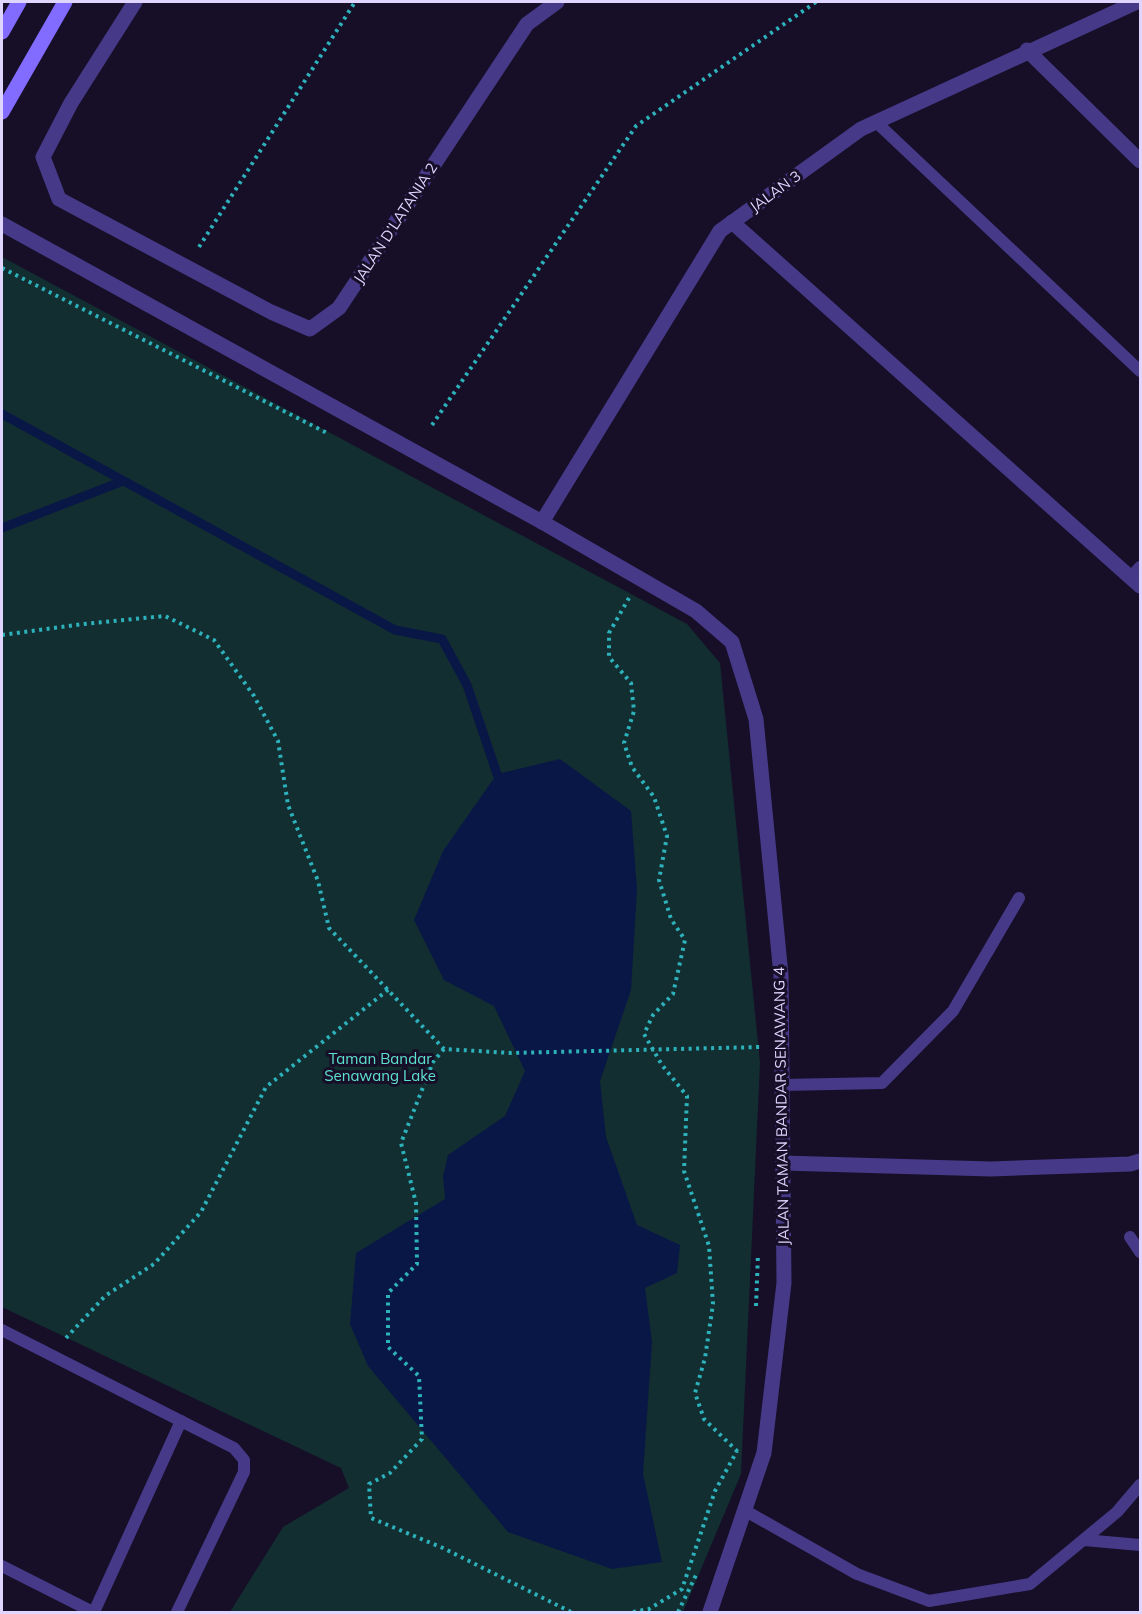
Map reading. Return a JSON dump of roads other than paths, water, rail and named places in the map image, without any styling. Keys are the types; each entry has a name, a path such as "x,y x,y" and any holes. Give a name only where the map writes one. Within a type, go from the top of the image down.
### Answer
{"street":[{"path":"2,32 19,2"},
{"path":"2,111 65,2"},
{"name":"JALAN D’LATANIA 2","path":"135,2 71,103 43,157 58,200 270,312 310,329 339,308 527,24 557,2"},
{"name":"JALAN 3","path":"542,522 720,231 861,129 1028,50 1137,2"},
{"path":"1028,50 1140,161"},
{"path":"732,222 1137,577"},
{"name":"JALAN TAMAN BANDAR SENAWANG 4","path":"2,224 640,578 696,611 732,642 756,719 781,975 784,1283 764,1454 710,1612"},
{"path":"783,1163 991,1168 1130,1164 1140,1161"}],"lane":[{"path":"876,122 1140,371"},
{"path":"782,1085 882,1083 953,1011 1019,898"},
{"path":"1130,1237 1140,1252"},
{"path":"2,1330 49,1356 234,1448 244,1460 244,1472 177,1612"},
{"path":"2,1566 94,1612 181,1421"},
{"path":"744,1510 857,1574 931,1607 1030,1584 1117,1512 1140,1485"},
{"path":"1084,1540 1140,1545"}],"water":[{"path":"560,759 631,811 637,889 631,990 600,1081 606,1137 637,1225 680,1245 677,1273 645,1288 652,1342 643,1474 662,1562 612,1569 508,1532 368,1366 350,1324 356,1253 445,1199 443,1176 448,1155 505,1116 525,1071 494,1006 444,980 414,920 443,851 497,774"}],"waterway":[{"path":"2,414 395,630 442,639 467,685 497,774"},
{"path":"2,528 123,481"}],"park label":[{"name":"Taman Bandar Senawang Lake","path":"380,1066"}]}
